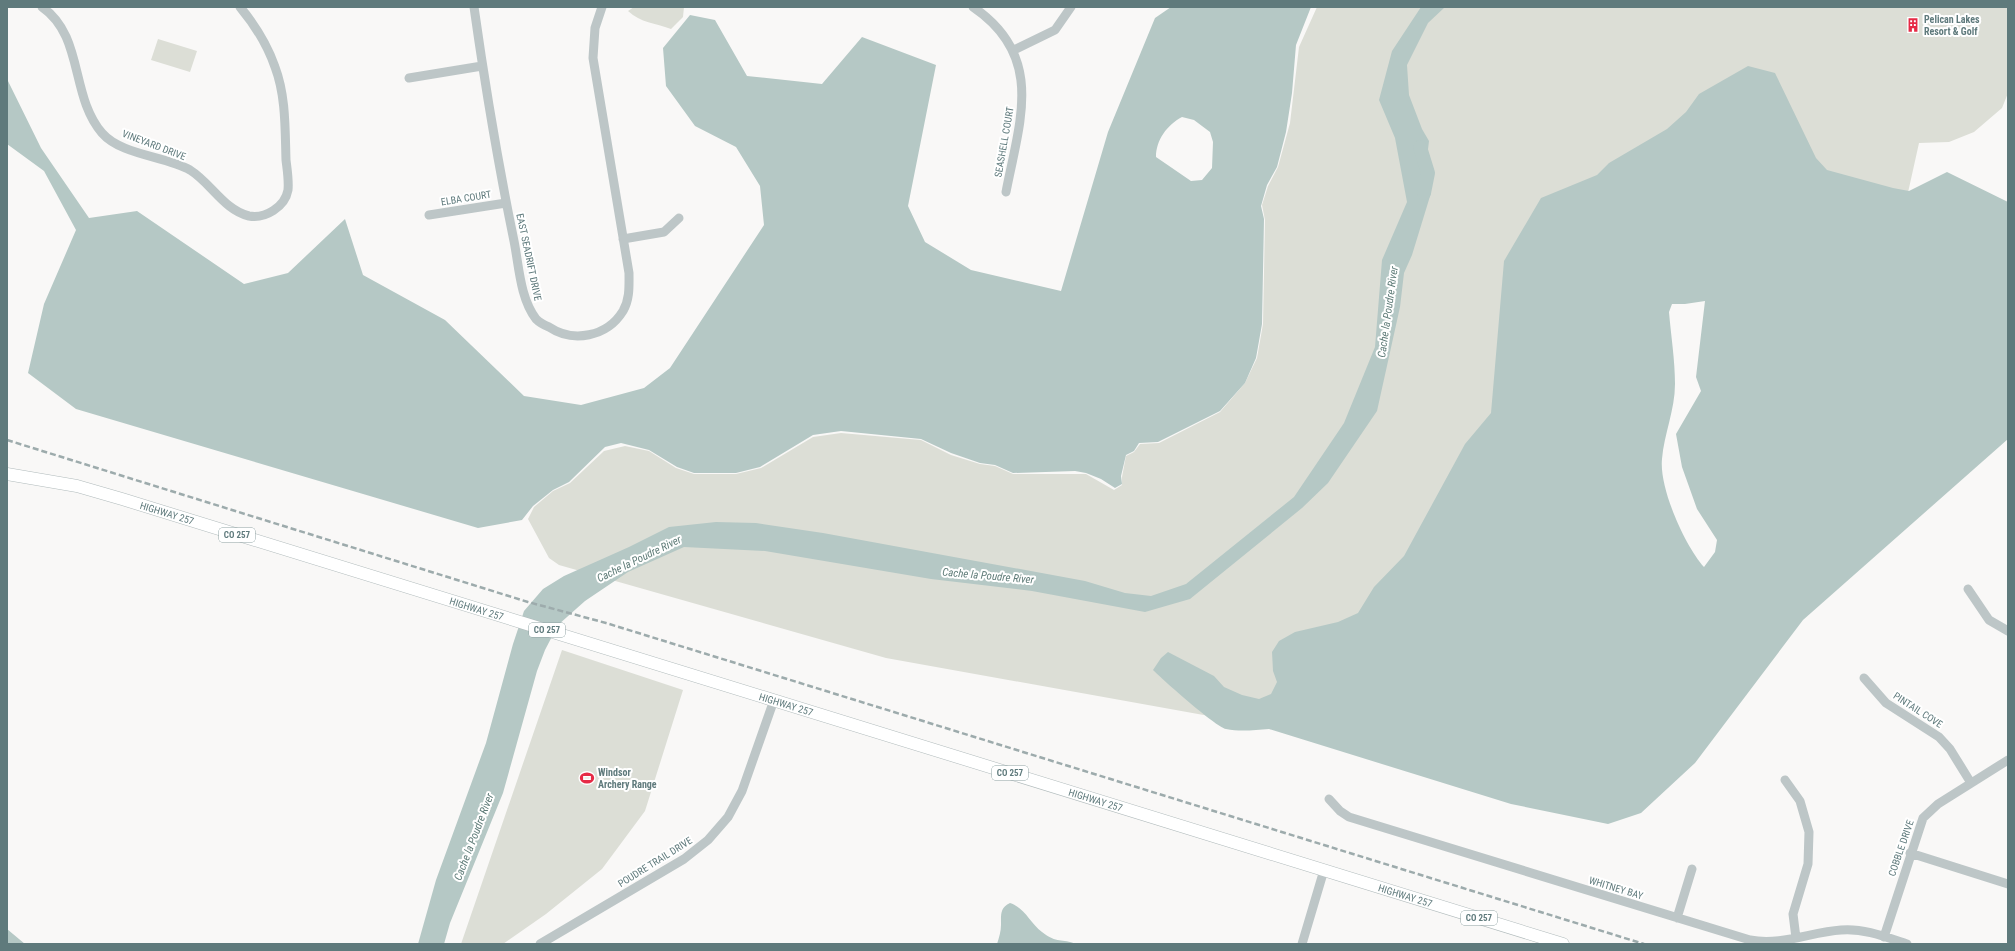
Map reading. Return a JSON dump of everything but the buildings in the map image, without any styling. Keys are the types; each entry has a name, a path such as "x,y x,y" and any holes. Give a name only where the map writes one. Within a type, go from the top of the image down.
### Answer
{"main road":[{"name":"HIGHWAY 257","path":"7,474 47,480 96,491 1563,944"}],"street":[{"name":"VINEYARD DRIVE","path":"42,7 61,27 71,46 81,90 88,111 102,133 120,146 173,163 191,171 234,210 250,216 266,216 279,206 288,191 284,107 276,67 258,29 240,7"},
{"name":"EAST SEADRIFT DRIVE","path":"474,7 482,66 506,203 527,305 538,320 557,333 575,337 592,335 609,325 623,312 630,294 629,273 593,58 595,28 602,7"},
{"path":"973,7 986,16 1002,31 1014,50 1056,30 1071,7"},
{"name":"SEASHELL COURT","path":"1006,192 1022,110 1022,79 1014,50"},
{"path":"409,78 482,66"},
{"name":"ELBA COURT","path":"429,215 506,203"},
{"path":"623,239 664,232 679,218"},
{"path":"1968,589 1989,620 2008,632"},
{"name":"PINTAIL COVE","path":"1864,678 1886,704 1939,737 1950,749 1971,783"},
{"name":"POUDRE TRAIL DRIVE","path":"540,944 684,859 708,840 728,817 742,791 774,700"},
{"name":"COBBLE DRIVE","path":"1884,937 1920,824 1929,811 2008,760"},
{"path":"1785,780 1800,801 1809,832 1808,864 1793,914 1796,938"},
{"name":"WHITNEY BAY","path":"1329,799 1340,811 1349,817 1756,941 1776,942 1847,930 1860,931 1907,944"},
{"path":"1910,853 2008,884"},
{"path":"1677,918 1692,869"},
{"path":"1302,944 1324,870"}],"shaded area":[{"path":"634,7 684,7 683,17 671,29 638,18 628,11"},
{"path":"1317,7 2008,7 2008,93 2002,108 1974,132 1949,142 1919,143 1905,206 1806,166 1506,417 1360,643 1248,723 886,658 559,565 549,558 528,519 534,507 553,491 570,483 604,451 625,446 649,451 676,468 694,474 736,474 761,468 813,437 841,433 921,440 951,455 980,464 995,466 1013,474 1086,474 1114,490 1122,485 1126,456 1134,452 1140,444 1159,443 1220,412 1245,383 1257,358 1263,324 1265,220 1262,205 1268,186 1278,167 1290,123 1299,47"},
{"path":"158,39 197,51 190,72 151,60"},
{"name":"Windsor Archery Range","path":"562,650 683,690 645,811 602,869 546,914 503,944 461,944"}],"water":[{"path":"1171,7 1311,7 1296,45 1292,93 1286,132 1277,167 1267,185 1261,206 1264,219 1262,324 1256,358 1245,383 1220,411 1158,442 1139,443 1134,451 1126,455 1121,476 1122,484 1115,488 1101,479 1086,473 1075,471 1013,473 995,465 980,463 951,453 921,439 841,431 813,435 760,467 736,473 694,473 677,467 649,450 621,443 605,447 569,482 553,490 533,506 522,520 478,528 76,409 28,373 44,304 76,230 44,171 7,144 7,79 41,148 89,218 137,211 244,284 288,273 345,219 363,275 445,320 524,396 581,405 644,388 670,368 764,225 760,186 736,147 695,126 666,86 663,48 690,15 715,20 747,76 822,84 862,37 936,65 908,206 925,242 971,270 1061,291 1108,132 1155,18","holes":["1182,117 1194,120 1210,132 1213,142 1212,168 1202,180 1191,181 1156,157 1160,139 1172,124"]},
{"path":"1421,7 1445,7 1428,23 1407,65 1409,95 1422,129 1429,141 1426,166 1431,193 1412,255 1404,273 1400,307 1377,411 1328,483 1302,508 1190,599 1145,612 1032,591 931,579 765,551 684,547 628,572 585,601 558,625 545,650 537,671 503,793 450,923 444,944 418,944 436,880 486,743 513,644 524,611 543,589 564,576 629,547 669,527 716,522 756,523 823,533 1085,581 1125,593 1151,596 1186,584 1294,497 1344,423 1375,347 1382,260 1407,202 1395,138 1379,100 1392,51"},
{"path":"1748,66 1775,73 1816,158 1827,170 1909,191 1947,172 2008,202 2008,439 1803,620 1695,763 1641,813 1608,824 1511,804 1269,729 1242,731 1226,729 1201,712 1178,693 1153,670 1161,658 1168,652 1214,676 1224,687 1242,695 1259,699 1271,694 1277,682 1273,671 1272,652 1279,641 1295,632 1338,622 1358,613 1374,587 1404,556 1465,444 1491,413 1504,261 1541,198 1597,175 1609,163 1667,129 1686,112 1699,94","holes":["1705,301 1696,377 1701,391 1676,434 1682,467 1697,509 1717,540 1715,552 1704,567 1689,545 1675,516 1669,500 1662,471 1663,450 1675,394 1669,312 1672,304"]},
{"path":"1010,903 1020,908 1047,936 1076,944 997,944 1001,930 1002,912 1004,907"},
{"path":"7,929 25,944 7,944"}],"waterway":[{"name":"Cache la Poudre River","path":"1420,147 1428,173 1424,193"}],"railway":[{"path":"7,440 528,602 606,623 1644,944"}],"place":[{"name":"Pelican Lakes Resort & Golf","path":"1913,25"},
{"name":"Windsor Archery Range","path":"587,778"}]}
